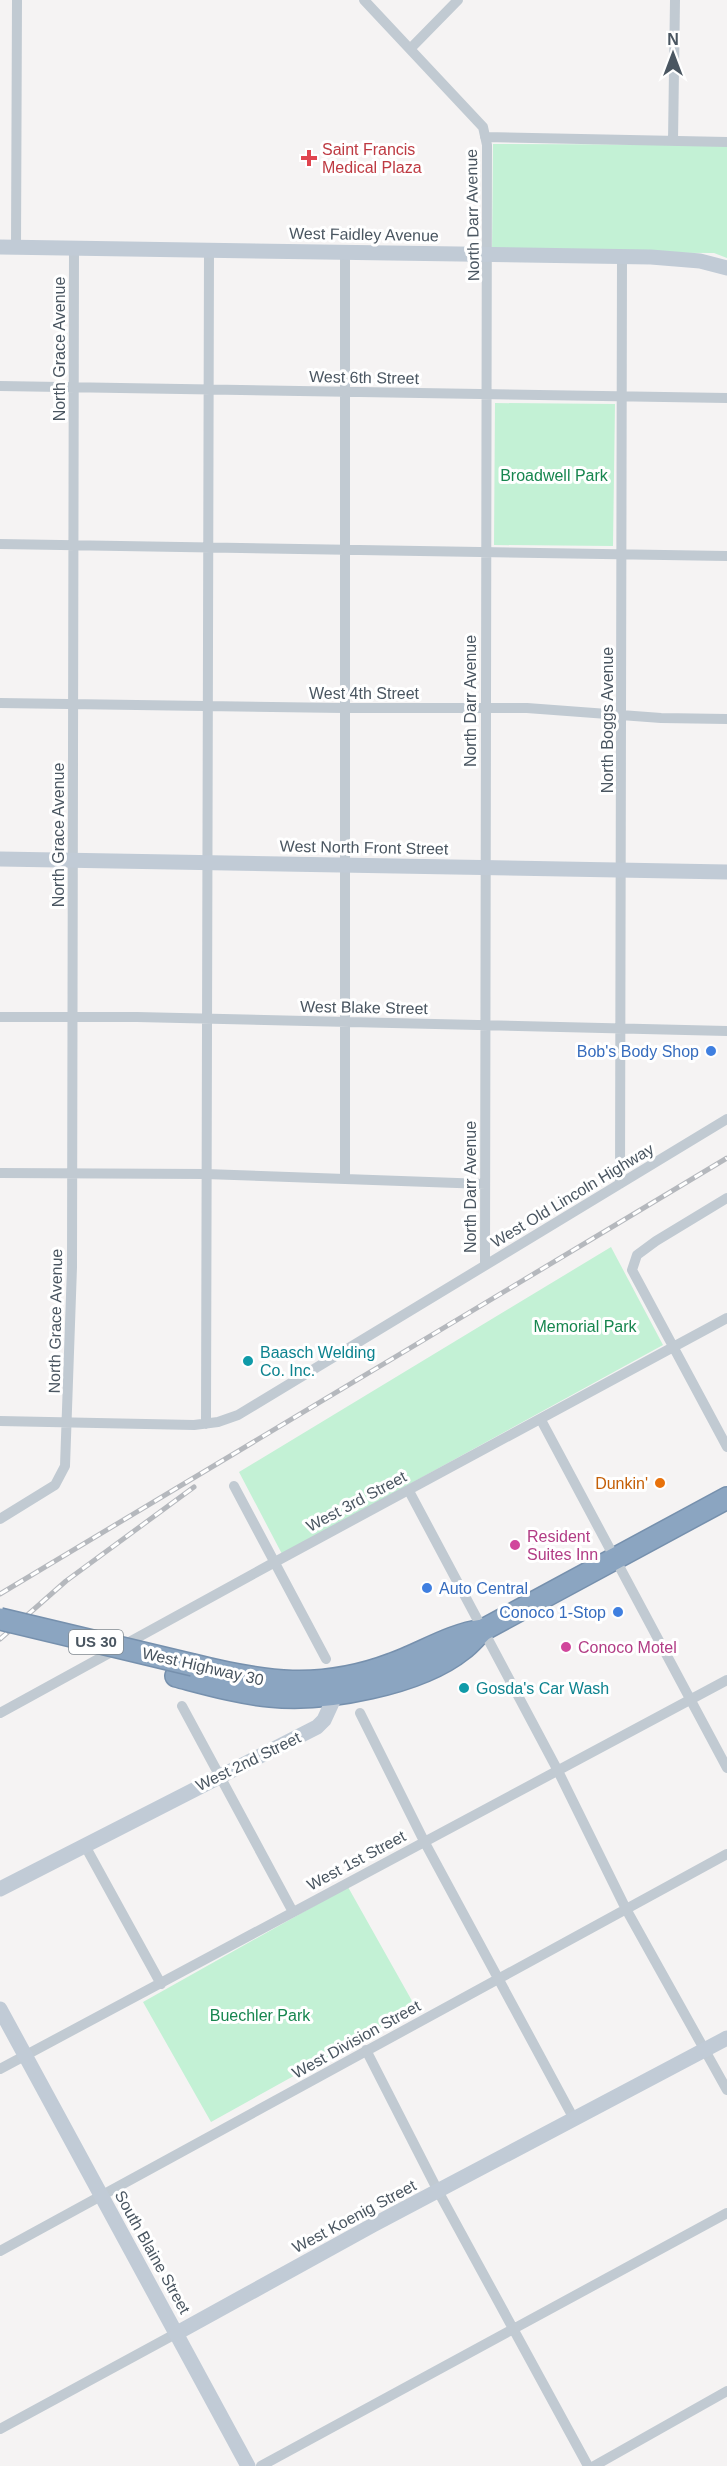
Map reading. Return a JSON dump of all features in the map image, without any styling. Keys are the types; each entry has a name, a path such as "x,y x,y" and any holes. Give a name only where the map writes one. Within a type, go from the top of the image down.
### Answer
{"highway":[{"name":"US 30","path":"337,1687 454,1635 483,1630 727,1498"},
{"name":"West Highway 30","path":"0,1619 271,1696 337,1687"},
{"name":"West Highway 30","path":"0,1634 184,1671"}],"street":[{"path":"16,247 17,0"},
{"path":"364,0 483,127 485,137 727,141"},
{"path":"410,49 458,0"},
{"path":"674,141 675,0"},
{"name":"North Darr Avenue","path":"485,137 489,254 484,867 485,1265"},
{"name":"West Faidley Avenue","path":"0,247 622,257 700,261 727,268"},
{"name":"North Grace Avenue","path":"0,1519 55,1485 65,1466 68,1423 72,1174 74,248"},
{"path":"206,1424 209,250"},
{"path":"345,252 343,708 345,1179"},
{"name":"North Boggs Avenue","path":"620,1184 623,715 622,257"},
{"name":"West 6th Street","path":"0,386 727,398"},
{"path":"0,544 727,556"},
{"name":"West 4th Street","path":"0,703 207,707 527,708 727,720"},
{"name":"West North Front Street","path":"0,859 727,872"},
{"name":"West Blake Street","path":"0,1017 206,1018 727,1031"},
{"name":"West Old Lincoln Highway","path":"0,1421 206,1424 238,1415 727,1119"},
{"path":"0,1173 205,1174 485,1184"},
{"path":"727,1198 656,1240 636,1255 632,1270 727,1447"},
{"name":"West 3rd Street","path":"0,1713 274,1562 727,1318"},
{"path":"541,1420 727,1768"},
{"path":"234,1486 326,1659"},
{"path":"408,1491 557,1770 626,1909 727,2090"},
{"name":"West 1st Street","path":"0,2069 424,1840 727,1680"},
{"name":"West 2nd Street","path":"0,1889 321,1724 337,1687"},
{"path":"182,1706 293,1912"},
{"path":"360,1713 424,1840 574,2119"},
{"path":"84,1844 161,1984"},
{"name":"West Division Street","path":"0,2251 727,1854"},
{"name":"South Blaine Street","path":"0,2009 248,2466"},
{"name":"West Koenig Street","path":"0,2429 438,2191 727,2038"},
{"path":"366,2050 438,2191 588,2466"},
{"path":"261,2466 727,2213"},
{"path":"594,2466 727,2391"}],"green space":[{"path":"493,144 727,145 727,258 714,253 492,252"},
{"name":"Broadwell Park","path":"495,403 615,404 613,546 494,545"},
{"name":"Memorial Park","path":"611,1247 663,1345 282,1554 239,1472"},
{"name":"Buechler Park","path":"348,1887 416,2008 211,2122 143,2002"}],"railway":[{"path":"0,1594 727,1158"},
{"path":"0,1639 66,1581 194,1487"}],"place":[{"name":"Saint Francis Medical Plaza","path":"309,158"},
{"name":"Bob's Body Shop","path":"711,1051"},
{"name":"Baasch Welding Co. Inc.","path":"248,1361"},
{"name":"Dunkin'","path":"660,1483"},
{"name":"Resident Suites Inn","path":"515,1545"},
{"name":"Auto Central","path":"427,1588"},
{"name":"Conoco 1-Stop","path":"618,1612"},
{"name":"Conoco Motel","path":"566,1647"},
{"name":"Gosda's Car Wash","path":"464,1688"}]}
